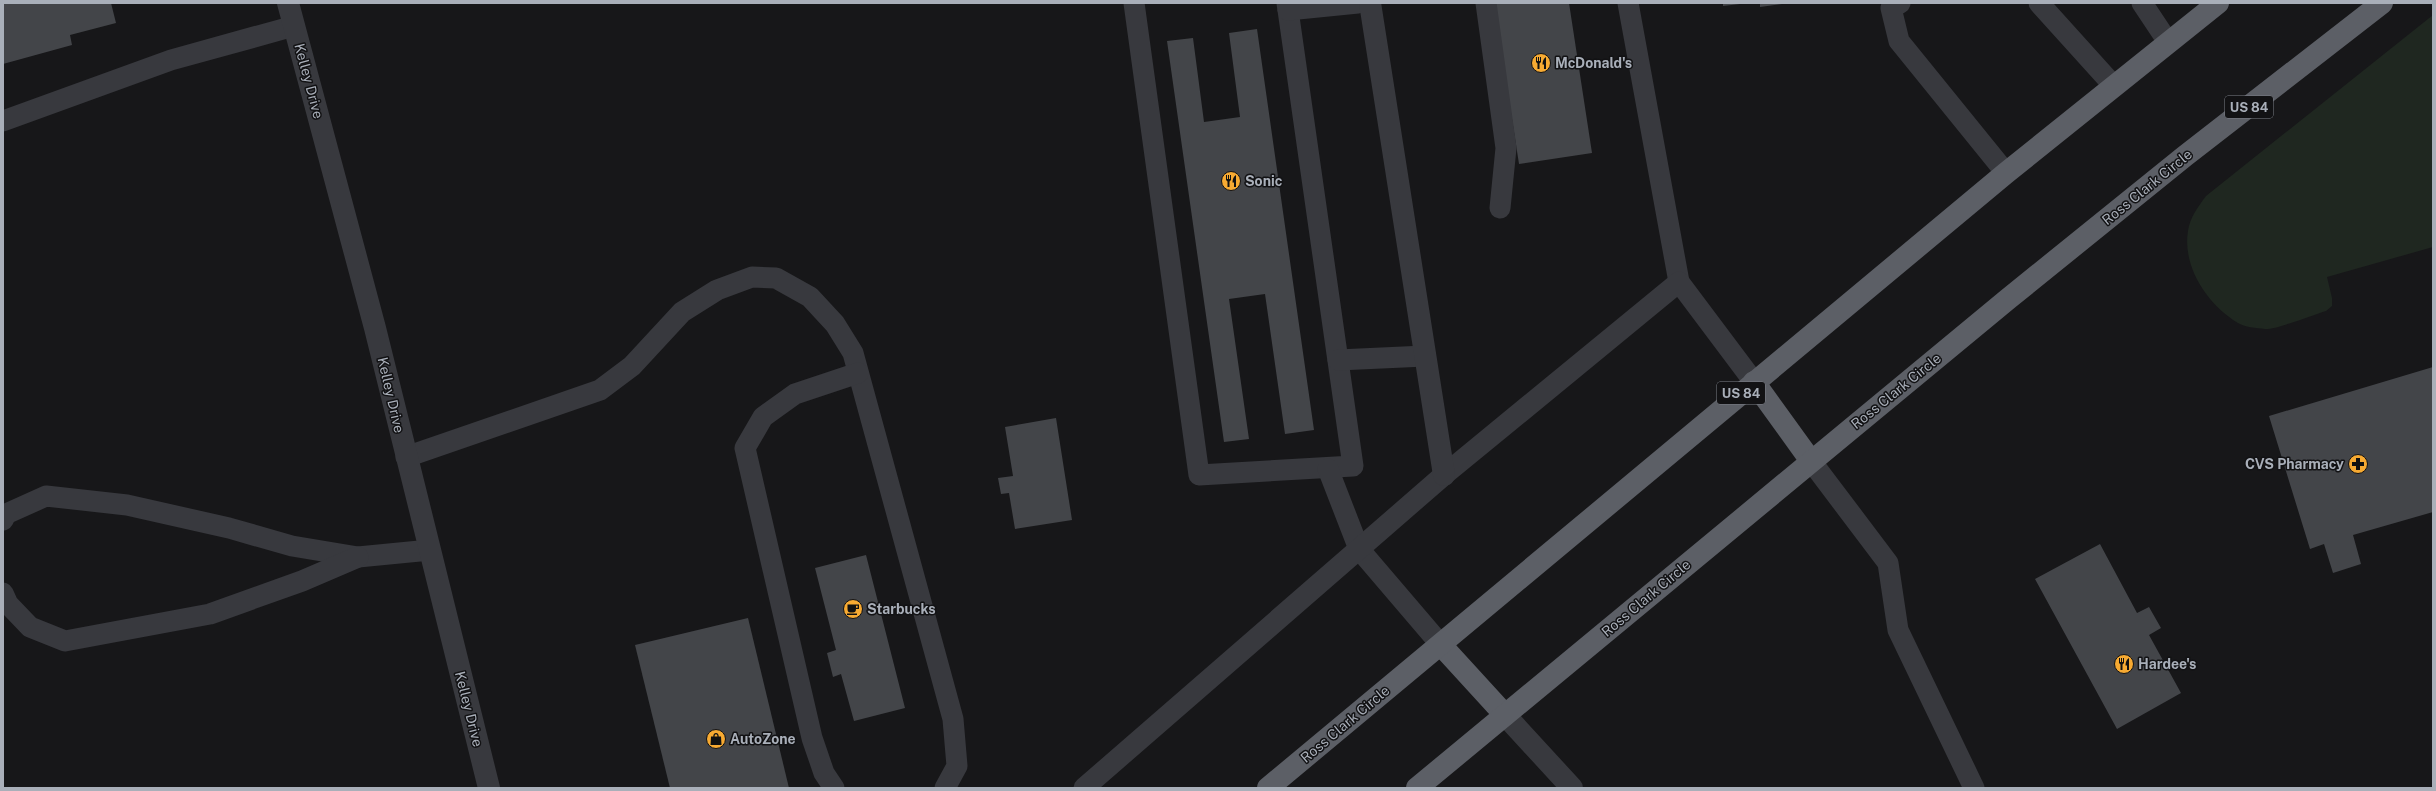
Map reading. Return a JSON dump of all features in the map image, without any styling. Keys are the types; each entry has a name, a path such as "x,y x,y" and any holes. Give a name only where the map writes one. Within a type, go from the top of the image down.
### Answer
{"highway":[{"name":"Ross Clark Circle","path":"1268,788 2006,173 2218,3"},
{"name":"Ross Clark Circle","path":"1417,788 1810,461 2179,161 2382,3"},
{"path":"1754,382 1810,461"},
{"path":"1441,644 1505,715"}],"street":[{"name":"Kelley Drive","path":"288,3 375,328 489,788"},
{"path":"1370,3 1444,475"},
{"path":"1505,715 1572,788"}],"lane":[{"path":"1134,3 1199,475 1328,469 1353,466 1287,7 1358,3"},
{"path":"1486,3 1506,148 1500,208"},
{"path":"1628,3 1634,44 1679,282 1754,382"},
{"path":"2038,3 2113,86"},
{"path":"2142,3 2168,42"},
{"path":"1894,5 1899,41 2006,173"},
{"path":"3,121 171,60 294,26"},
{"path":"406,457 600,390 632,366 682,312 717,290 752,277 776,278 810,296 835,324 853,353 953,719 957,766 945,788"},
{"path":"1084,788 1444,475 1679,282"},
{"path":"1338,360 1425,356"},
{"path":"834,788 824,772 812,738 745,448 763,417 795,394 858,373"},
{"path":"1810,461 1888,563 1898,630 1974,788"},
{"path":"1328,469 1359,549 1441,644"},
{"path":"3,520 6,514 46,496 127,506 229,528 292,546 358,557 430,550"},
{"path":"3,593 8,604 30,627 65,642 210,614 302,581 358,557"}],"shaded area":[{"path":"2433,15 2433,247 2327,277 2332,298 2332,306 2326,311 2270,329 2251,327 2238,323 2217,306 2207,295 2193,271 2187,245 2188,231 2192,217 2197,208 2206,196"}],"building":[{"path":"3,3 111,3 116,23 70,35 72,45 3,64"},
{"name":"McDonald's","path":"1494,3 1569,3 1592,153 1519,164"},
{"path":"1723,3 1740,3 1740,4 1723,6"},
{"path":"1760,3 1782,3 1782,4 1760,7"},
{"path":"1257,29 1314,430 1285,434 1265,294 1229,299 1249,439 1224,442 1167,41 1193,38 1204,122 1240,117 1229,33"},
{"name":"CVS Pharmacy","path":"2433,367 2433,512 2353,535 2361,564 2333,573 2324,544 2310,549 2269,416"},
{"path":"1056,418 1072,520 1015,529 1009,493 1001,494 998,478 1013,476 1005,427"},
{"name":"Hardee's","path":"2100,544 2137,613 2149,607 2161,628 2149,635 2181,693 2117,729 2035,579"},
{"name":"Starbucks","path":"866,555 905,708 854,721 841,674 833,677 827,653 836,650 815,568"},
{"path":"748,618 789,788 670,788 635,645"}],"place":[{"name":"McDonald's","path":"1541,63"},
{"name":"Sonic","path":"1231,181"},
{"name":"CVS Pharmacy","path":"2358,464"},
{"name":"Starbucks","path":"853,609"},
{"name":"Hardee's","path":"2124,664"},
{"name":"AutoZone","path":"716,739"}]}
